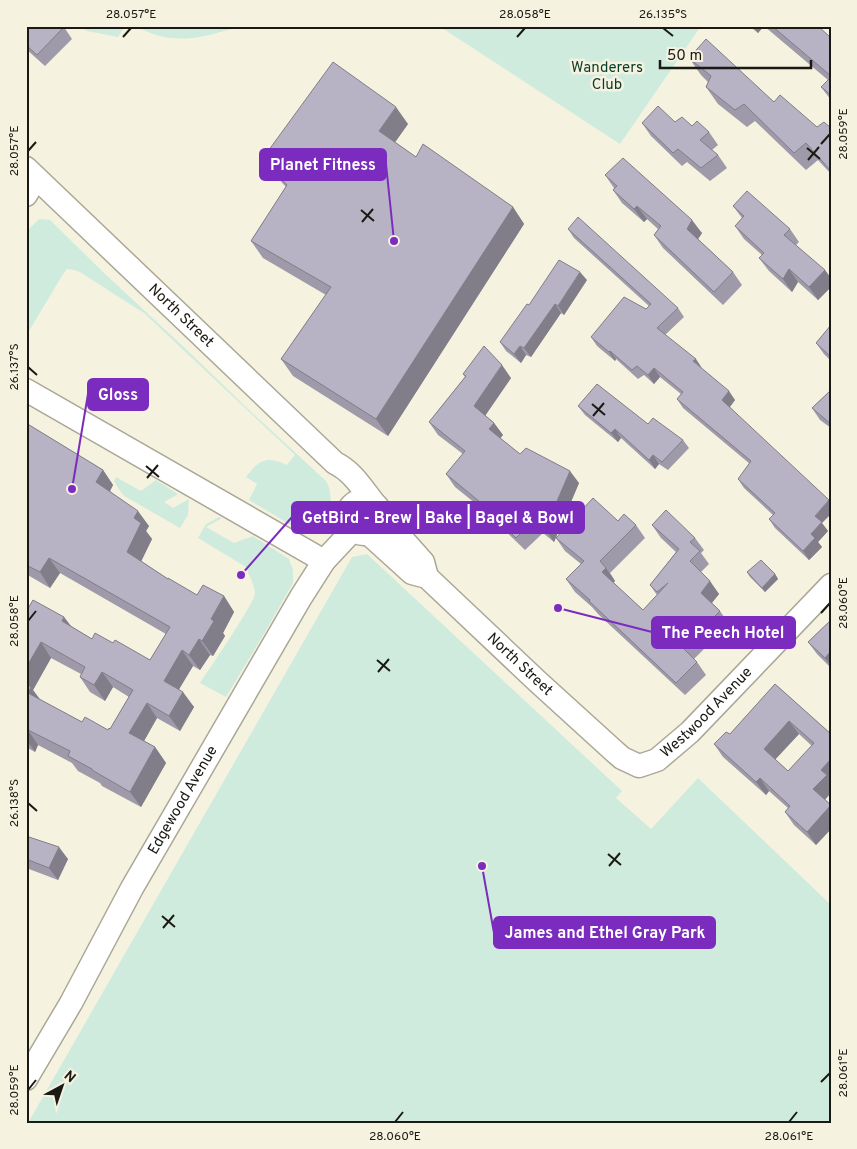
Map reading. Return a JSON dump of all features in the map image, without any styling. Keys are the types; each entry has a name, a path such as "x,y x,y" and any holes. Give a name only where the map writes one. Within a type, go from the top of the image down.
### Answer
{"street":[{"name":"North Street","path":"30,181 335,463 340,480 370,507 423,562 427,577"},
{"path":"26,390 324,562"},
{"path":"370,507 380,524 376,530 361,532 349,525 347,517 349,510 370,507"},
{"name":"North Street","path":"361,532 412,572 427,577 536,681 614,751"},
{"name":"Edgewood Avenue","path":"26,1079 71,1003 132,888 301,597 324,562 361,532"},
{"name":"Westwood Avenue","path":"614,751 622,758 639,766 657,760 696,726 831,585"}],"green space":[{"path":"80,26 125,26 118,37 87,31"},
{"path":"134,26 241,26 201,37 181,39 157,35"},
{"name":"Wanderers Club","path":"439,26 701,26 620,144"},
{"path":"39,219 50,220 326,481 331,500 329,513 322,524 304,533 249,500 257,484 246,477 259,463 274,460 287,465 295,455 144,313 80,272 67,269 26,336 26,232"},
{"path":"116,477 141,491 156,480 178,494 164,502 173,508 189,499 188,515 180,528 124,495 114,481"},
{"path":"219,517 222,518 206,527 234,543 253,536 289,559 293,570 293,583 226,697 200,683 240,622 255,593 246,567 198,538 206,524"},
{"path":"367,554 622,791 616,798 651,829 698,778 831,905 831,1123 28,1123 352,557"}],"building":[{"path":"26,26 64,27 37,55 26,45"},
{"path":"772,26 818,26 831,38 831,76"},
{"path":"706,39 774,102 780,95 817,127 824,122 831,128 831,171 806,143 794,153 744,104 735,110 706,87 711,76 689,58"},
{"path":"333,62 396,107 379,131 416,157 423,144 513,207 376,419 281,359 331,287 251,241 287,185 263,158"},
{"path":"831,77 831,95 821,87"},
{"path":"658,106 675,122 682,117 692,126 697,121 709,132 700,140 718,155 701,168 678,149 673,153 642,123"},
{"path":"623,158 692,220 687,229 733,272 714,292 654,235 661,226 637,206 634,209 613,190 617,186 605,175"},
{"path":"747,191 790,229 784,235 825,270 809,287 789,269 783,279 759,258 764,253 735,226 744,216 733,206"},
{"path":"578,217 678,308 657,328 696,359 693,361 729,391 722,400 829,500 815,516 822,522 811,534 815,538 803,551 769,519 775,513 738,479 751,461 677,399 683,392 654,368 648,375 637,366 632,370 591,337 624,297 646,309 651,304 568,229"},
{"path":"559,260 580,272 558,306 555,304 524,348 520,346 514,354 500,342 527,304 529,305"},
{"path":"831,325 831,357 816,343"},
{"path":"484,346 502,365 474,406 494,423 489,429 520,454 526,448 570,471 545,529 534,520 516,538 486,507 446,474 465,451 429,422 466,376 463,374"},
{"path":"597,384 648,424 653,418 683,440 662,462 653,455 649,460 615,429 611,433 578,406"},
{"path":"831,390 831,424 812,408"},
{"path":"26,423 103,470 96,482 138,511 134,518 141,523 127,552 168,579 197,595 203,585 224,596 211,619 214,621 202,641 199,639 189,655 182,650 164,681 183,692 169,716 147,703 129,733 155,747 130,792 68,756 70,751 28,730 26,732 26,684 31,687 28,693 82,722 85,717 108,730 133,690 102,672 94,685 80,677 85,667 41,642 26,668 26,612 33,600 64,617 62,621 92,639 95,633 113,643 115,640 150,660 170,627 49,558 40,572 26,565"},
{"path":"593,498 618,521 624,514 636,525 600,561 606,568 602,572 643,610 668,583 657,592 650,585 679,549 652,525 666,510 695,538 690,542 700,551 690,561 710,581 701,593 720,611 683,648 697,662 676,683 566,579 584,561 556,538"},
{"path":"761,560 775,574 762,588 747,572"},
{"path":"831,620 831,651 825,658 808,642"},
{"path":"775,684 831,734 831,759 821,770 827,775 813,789 831,805 807,832 785,812 790,806 760,778 756,782 714,744 726,732 730,734","holes":["789,721 814,743 788,771 764,749"]},
{"path":"26,836 59,847 49,868 26,859"}],"place":[{"name":"Planet Fitness","path":"394,241"},
{"name":"Gloss","path":"72,489"},
{"name":"GetBird - Brew | Bake | Bagel & Bowl","path":"241,575"},
{"name":"The Peech Hotel","path":"558,608"},
{"name":"James and Ethel Gray Park","path":"482,866"}]}
